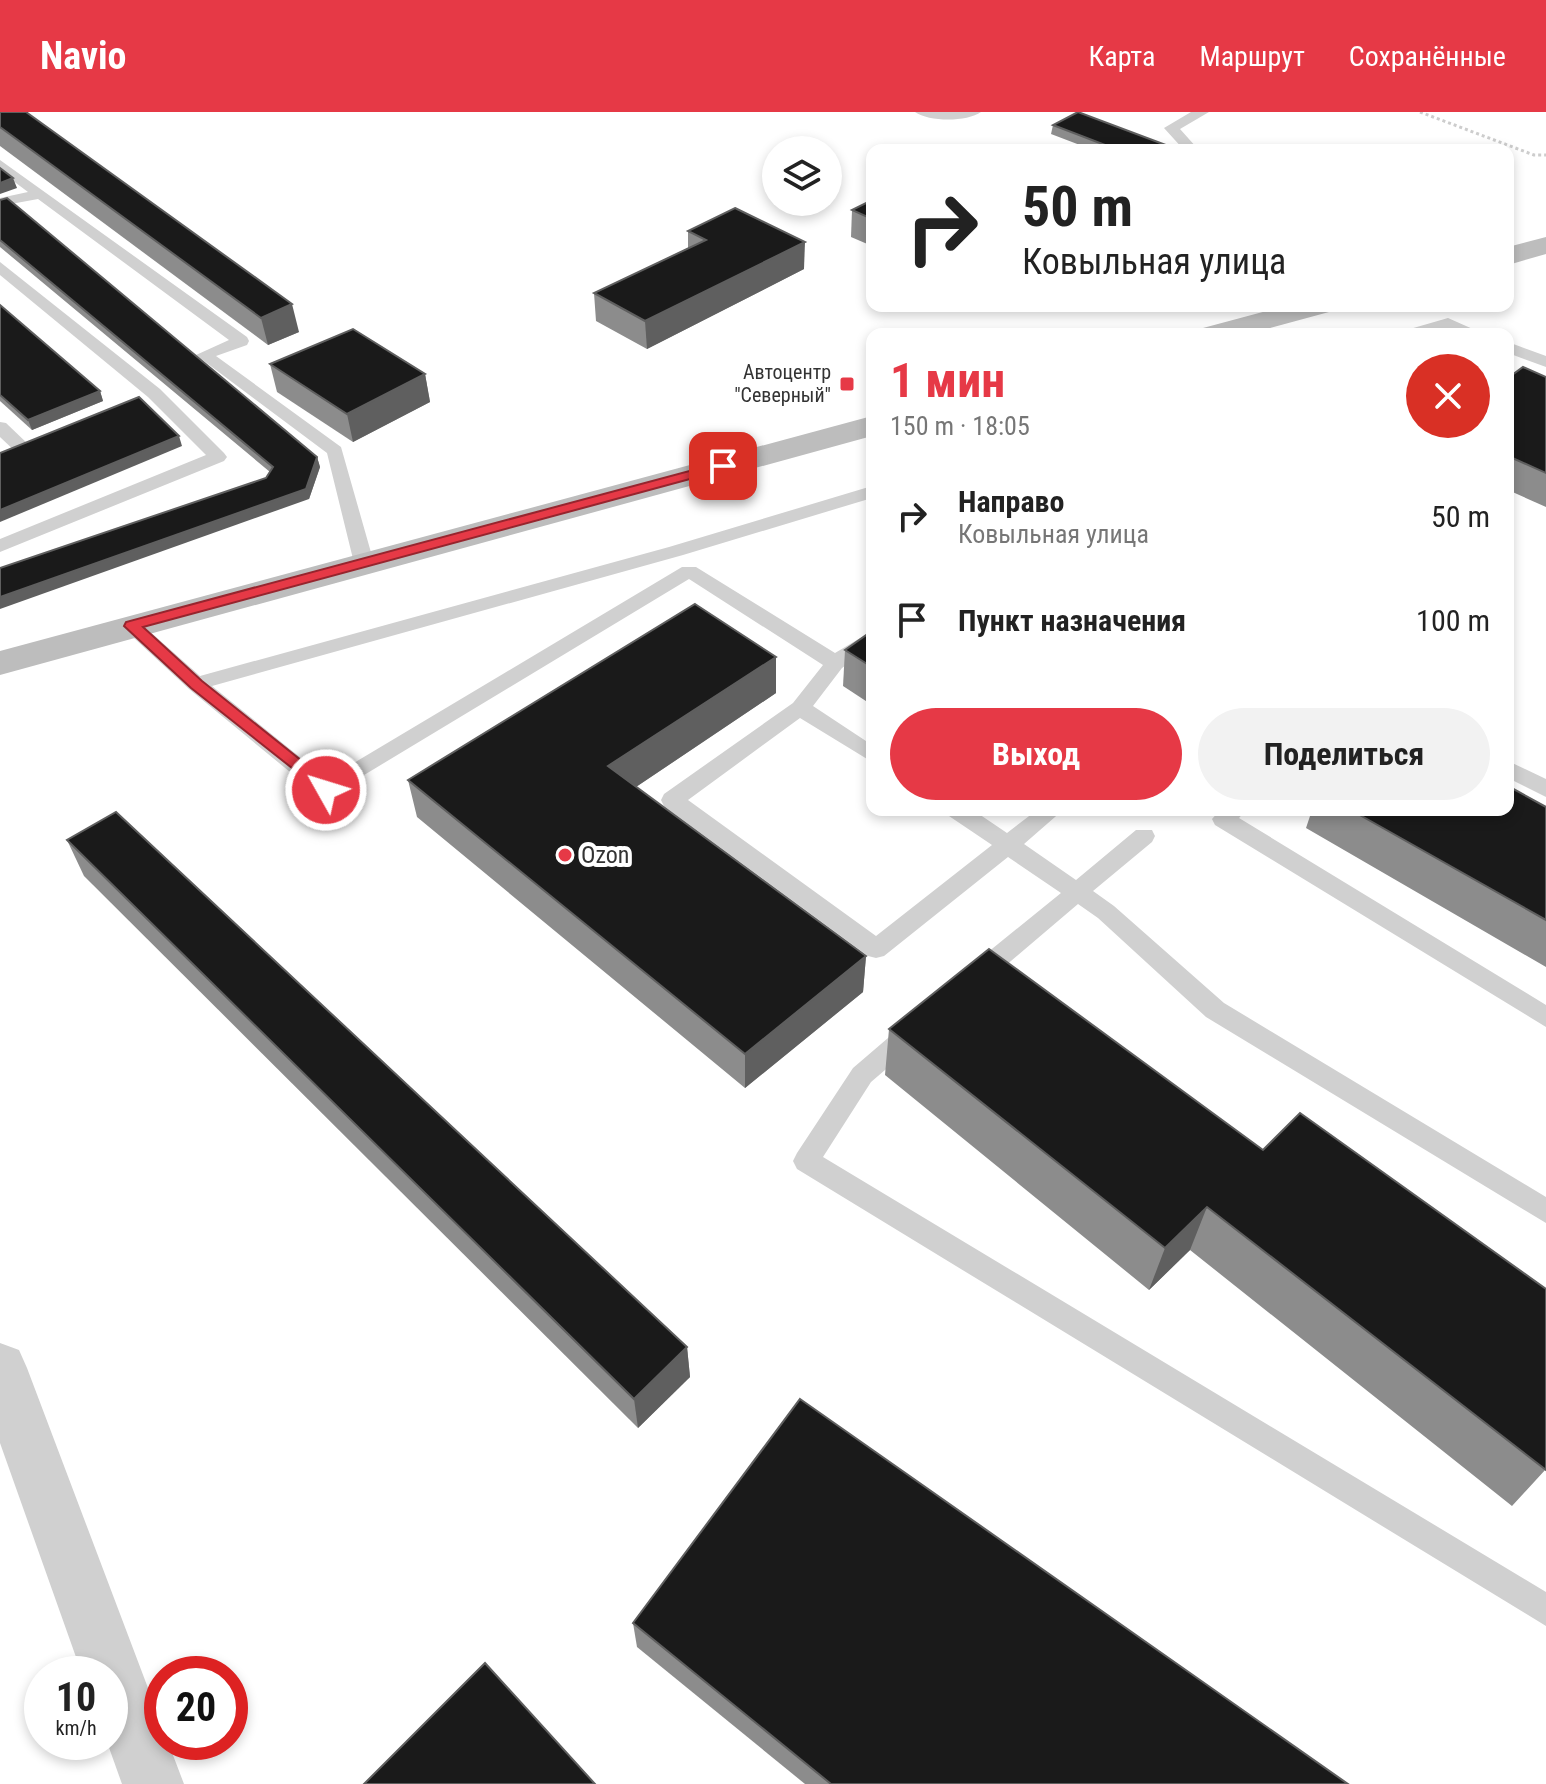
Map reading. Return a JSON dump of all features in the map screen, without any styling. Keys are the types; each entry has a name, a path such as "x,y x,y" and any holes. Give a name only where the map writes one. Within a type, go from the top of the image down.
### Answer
{"main road":[{"path":"1514,254 1546,245"},
{"path":"1236,328 1296,312"},
{"path":"0,663 866,428"}],"street":[{"path":"0,1368 153,1784"}],"lane":[{"path":"922,112 939,115 974,112"},
{"path":"1186,144 1171,128 1202,112"},
{"path":"0,164 241,341 204,355 335,451 364,563"},
{"path":"0,202 39,194"},
{"path":"0,267 218,457 0,546"},
{"path":"1430,328 1448,323 1461,328"},
{"path":"1514,349 1546,362"},
{"path":"0,427 31,446 0,460"},
{"path":"196,684 676,551 866,494"},
{"path":"676,551 689,571 835,663"},
{"path":"131,626 196,684 326,790 689,571"},
{"path":"866,641 835,663 800,708 672,800 876,949 1045,816"},
{"path":"800,708 866,751"},
{"path":"1514,772 1546,789"},
{"path":"966,816 1106,912 1215,1010 1546,1211"},
{"path":"1227,816 1223,819 1546,1017"},
{"path":"957,993 1144,836"},
{"path":"933,1014 862,1075 806,1161 1546,1610"}],"path":[{"path":"1420,112 1505,144"},
{"path":"1514,147 1534,155 1546,155"}],"building":[{"path":"0,112 26,112 292,304 261,318 0,127"},
{"path":"1078,112 1163,144 1102,144 1053,125"},
{"path":"0,168 13,178 0,183"},
{"path":"7,198 317,457 306,489 0,597 0,568 266,478 273,467 0,240 0,200"},
{"path":"866,203 866,216 852,210"},
{"path":"735,208 805,242 645,321 594,293 706,240 688,231"},
{"path":"0,305 100,391 28,420 0,395"},
{"path":"353,329 425,374 347,414 270,364"},
{"path":"1523,367 1546,377 1546,473 1514,459 1514,374"},
{"path":"139,397 179,436 0,510 0,453"},
{"path":"695,604 776,657 608,766 866,956 745,1054 408,780"},
{"path":"866,635 866,663 845,650"},
{"path":"1514,789 1546,807 1546,920 1362,816 1514,816"},
{"path":"116,812 687,1347 634,1399 67,840"},
{"path":"989,949 1263,1150 1300,1113 1546,1289 1546,1470 1207,1207 1165,1248 889,1029"},
{"path":"800,1399 1348,1784 831,1784 633,1623"},
{"path":"485,1663 595,1784 364,1784"}],"place":[{"name":"Автоцентр \"Северный\"","path":"847,384"},
{"name":"Ozon","path":"565,855"}],"route":[{"path":"326,790 196,684 131,626 723,466"}]}
